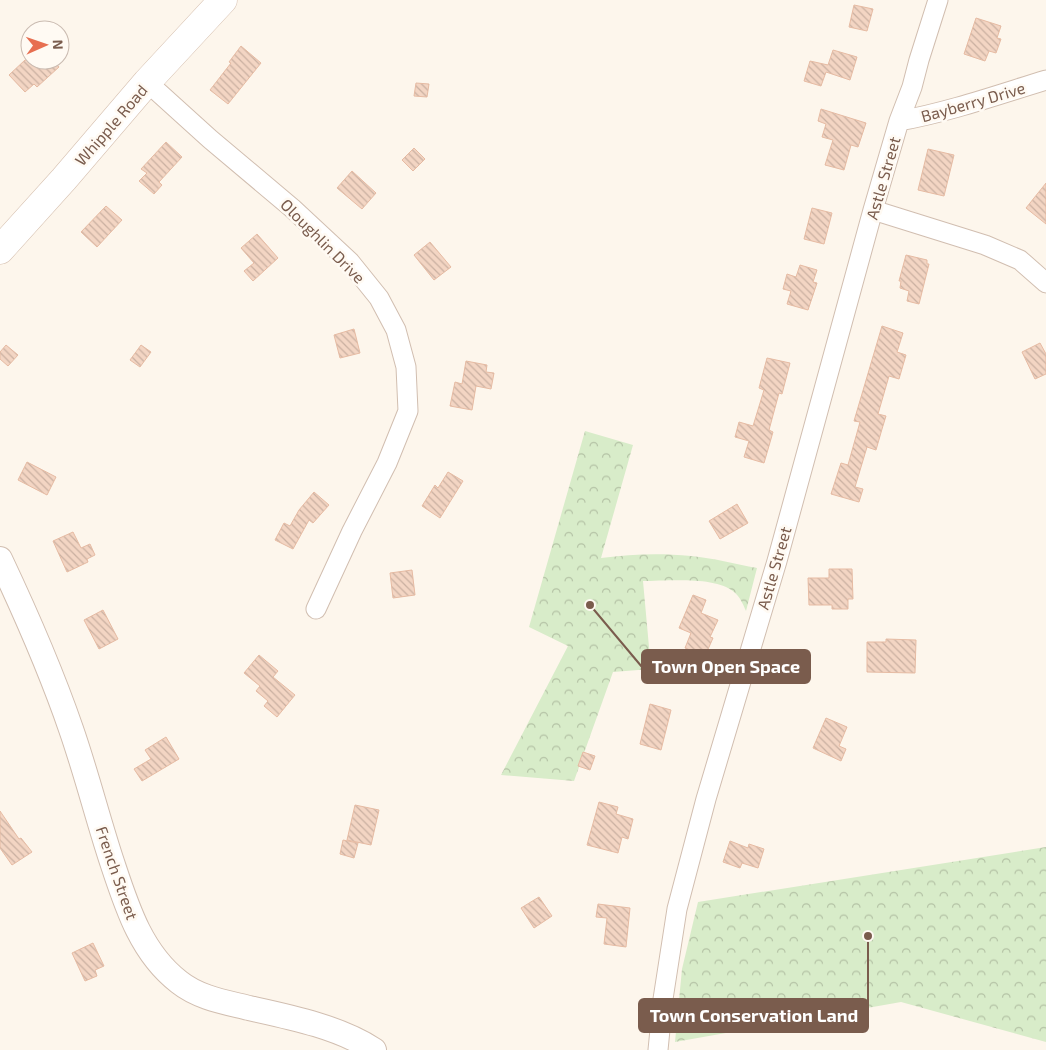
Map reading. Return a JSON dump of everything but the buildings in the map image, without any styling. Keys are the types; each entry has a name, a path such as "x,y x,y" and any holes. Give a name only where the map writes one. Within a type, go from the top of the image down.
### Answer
{"main road":[{"name":"Whipple Road","path":"0,250 64,180 147,82 222,0"}],"street":[{"name":"Astle Street","path":"658,1050 663,999 677,909 706,799 777,561 873,210 938,0"},
{"name":"Bayberry Drive","path":"899,121 931,114 1046,80"},
{"name":"Oloughlin Drive","path":"147,82 210,139 292,208 350,262 379,298 396,330 406,367 408,411 387,463 352,531 316,609"},
{"path":"873,210 985,244 1020,260 1046,283"},
{"name":"French Street","path":"0,559 52,675 78,748 124,899 148,949 174,978 199,994 222,1002 326,1028 351,1037 374,1050"}],"green space":[{"path":"585,431 633,445 601,558 646,554 680,555 707,558 757,568 746,611 740,598 734,592 716,584 691,580 643,581 651,669 613,672 574,781 501,775 568,646 529,627"},
{"path":"1046,847 1046,1042 901,1002 675,1042 682,969 698,902"}],"place":[{"name":"Town Open Space","path":"590,605"},
{"name":"Town Conservation Land","path":"868,936"}]}
